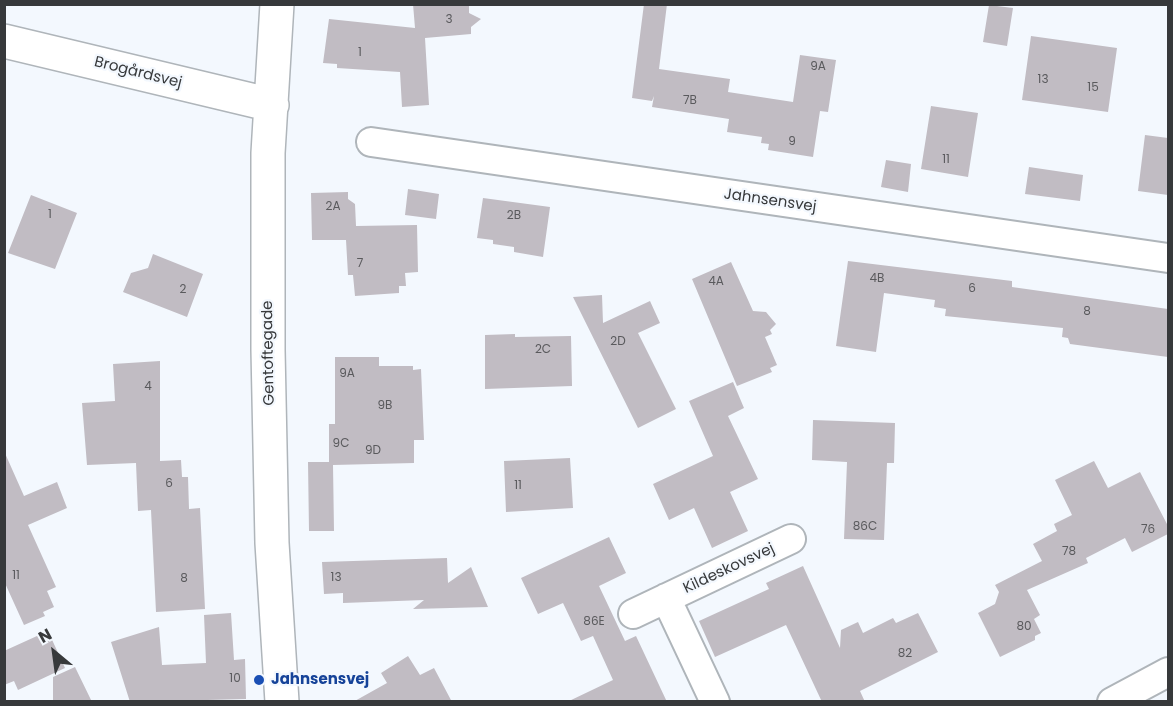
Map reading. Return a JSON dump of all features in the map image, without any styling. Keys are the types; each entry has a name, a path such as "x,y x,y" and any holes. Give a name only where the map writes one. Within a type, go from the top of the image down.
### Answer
{"street":[{"name":"Gentoftegade","path":"277,4 268,153 268,361 272,543 282,702"},
{"name":"Brogårdsvej","path":"4,41 272,105"},
{"name":"Jahnsensvej","path":"371,142 1168,258"},
{"name":"Kildeskovsvej","path":"633,614 791,539"},
{"name":"Kildeskovsvej","path":"666,598 715,702"},
{"path":"1112,702 1168,672"}],"building":[{"path":"413,4 469,4 469,13 481,19 471,27 471,34 425,38 429,105 402,107 400,72 337,68 337,64 323,63 329,19 415,28"},
{"path":"644,4 667,4 659,69 730,79 728,92 793,102 800,55 836,60 828,112 820,111 813,157 768,150 769,144 761,143 762,137 727,132 729,119 652,107 654,96 652,101 632,98"},
{"path":"989,5 1013,8 1007,46 983,42"},
{"path":"1031,36 1117,48 1108,112 1022,100"},
{"path":"931,106 978,113 968,177 921,169"},
{"path":"1145,135 1168,138 1168,195 1138,191"},
{"path":"886,160 911,164 908,192 881,187"},
{"path":"1029,167 1083,175 1080,201 1025,194"},
{"path":"408,189 439,194 436,219 405,215"},
{"path":"348,192 348,199 355,204 356,226 417,225 418,272 405,273 406,286 399,286 399,293 355,296 353,275 348,275 346,240 312,240 311,193"},
{"path":"31,195 77,213 55,269 8,253"},
{"path":"483,198 550,207 543,257 514,252 514,247 493,244 493,240 477,238"},
{"path":"153,254 203,274 187,317 123,292 131,273 148,268"},
{"path":"848,261 1012,281 1012,287 1168,309 1168,357 1070,344 1068,338 1062,337 1063,328 945,316 946,309 934,307 935,300 884,293 876,352 836,346"},
{"path":"731,262 753,311 766,312 776,324 770,330 772,334 765,337 777,365 770,368 772,372 737,386 692,279"},
{"path":"602,295 603,323 650,301 660,323 638,333 676,409 638,428 573,297"},
{"path":"515,334 515,337 571,336 572,386 485,389 485,335"},
{"path":"335,357 379,357 379,366 413,366 413,370 421,369 424,440 414,440 414,463 333,465 334,531 309,531 308,462 329,462 329,424 335,424"},
{"path":"160,361 160,461 181,460 182,477 188,477 189,509 200,508 205,609 156,612 151,510 138,511 136,463 87,465 82,403 115,401 113,364"},
{"path":"733,382 744,408 728,416 758,479 730,492 748,531 712,548 694,508 669,520 653,484 713,456 689,401"},
{"path":"813,420 895,423 894,463 887,463 884,540 844,539 847,462 812,460"},
{"path":"4,451 24,496 57,482 67,508 28,525 56,587 47,591 54,607 43,612 45,616 24,625 4,581"},
{"path":"570,458 573,508 506,512 504,461"},
{"path":"1094,461 1108,488 1140,472 1168,526 1168,534 1132,552 1125,538 1086,558 1088,563 1027,590 1040,615 1034,619 1041,633 1035,636 1035,640 1000,657 978,613 995,604 999,592 995,585 1042,561 1033,544 1057,531 1054,524 1072,515 1055,480"},
{"path":"609,537 626,573 599,586 625,641 636,636 667,702 567,702 613,680 593,636 581,641 563,603 538,614 521,578"},
{"path":"447,558 448,583 471,567 488,607 413,609 424,600 343,603 343,593 324,594 322,562"},
{"path":"803,566 840,648 841,630 858,622 863,633 893,618 896,623 918,613 938,652 860,691 865,702 822,702 786,625 715,657 699,621 769,589 766,583"},
{"path":"231,613 234,660 245,659 246,699 130,702 111,642 159,627 162,665 206,663 204,615"},
{"path":"48,631 65,668 18,690 14,681 4,685 4,651"},
{"path":"408,656 420,675 434,668 452,702 353,702 387,683 381,673"},
{"path":"75,667 92,702 53,702 53,677"}],"place":[{"name":"Jahnsensvej","path":"259,680"}]}
